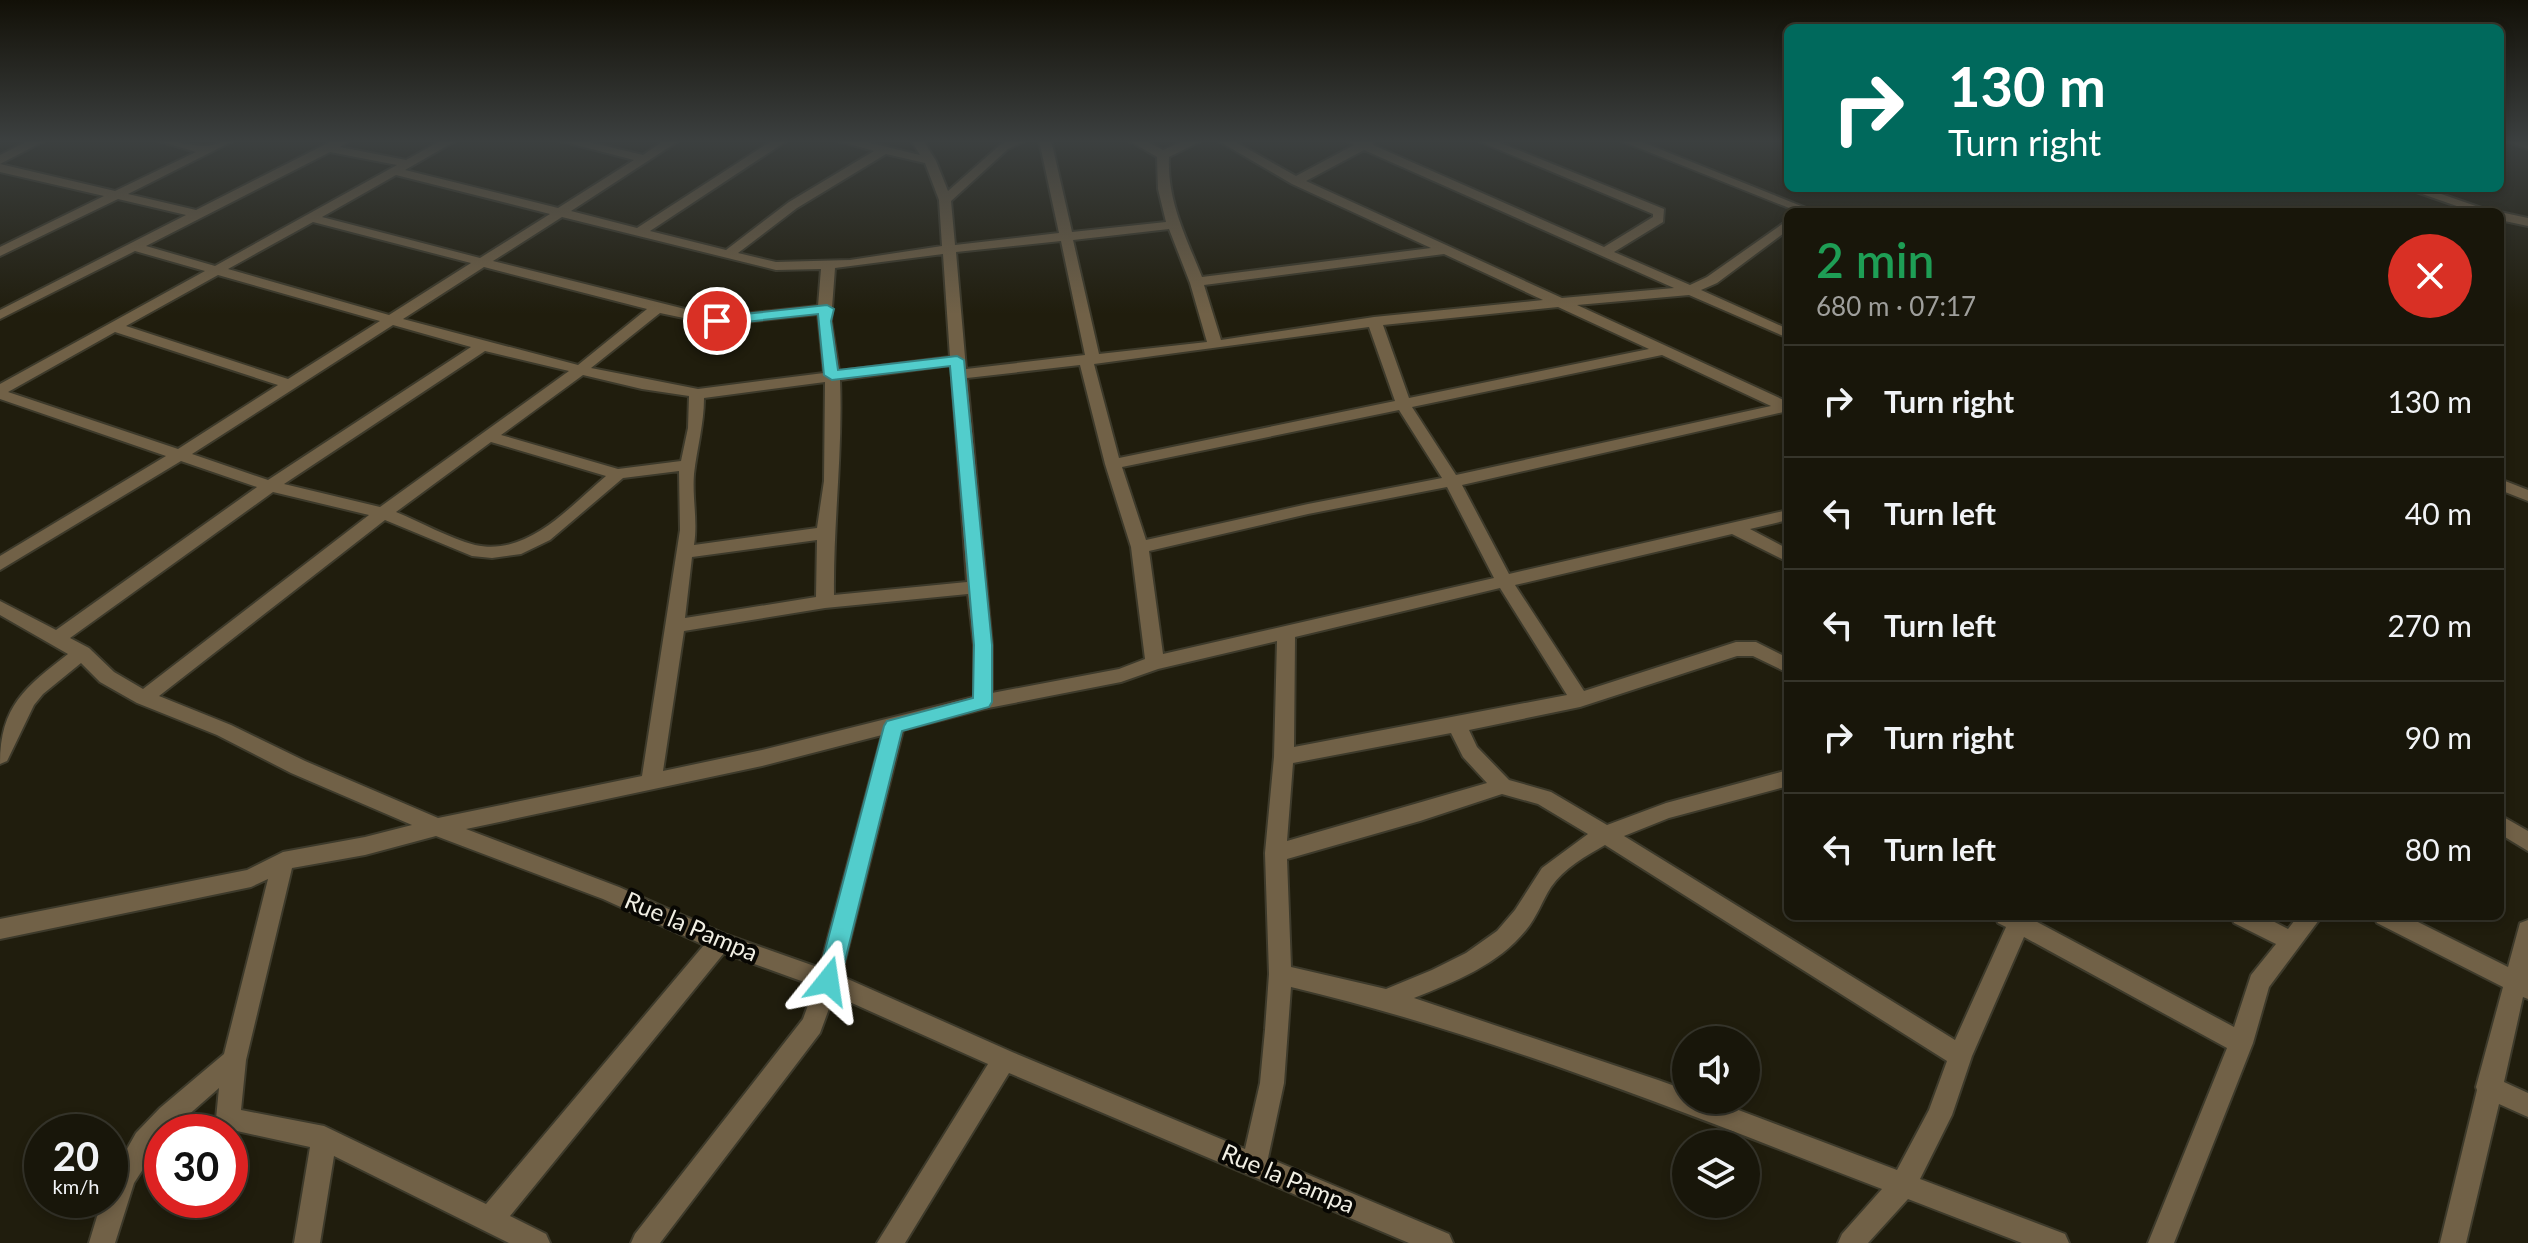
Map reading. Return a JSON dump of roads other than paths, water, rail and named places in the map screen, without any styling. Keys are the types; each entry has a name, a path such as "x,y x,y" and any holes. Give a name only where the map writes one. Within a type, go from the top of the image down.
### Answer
{"street":[{"path":"0,252 111,198"},
{"path":"135,198 197,214"},
{"path":"0,315 229,198"},
{"path":"0,392 349,198"},
{"path":"507,198 776,266 828,266 1067,235 1172,225"},
{"path":"0,564 181,454 583,198"},
{"path":"639,232 692,198"},
{"path":"728,254 805,198"},
{"path":"1058,198 1113,464 1140,547 1155,663"},
{"path":"1166,198 1172,225 1197,282 1215,344"},
{"path":"1333,198 1784,407"},
{"path":"1484,198 1784,332"},
{"path":"1603,253 1659,219 1660,212 1625,198"},
{"path":"1773,198 1798,208"},
{"path":"2443,198 2474,208"},
{"path":"945,200 983,645 983,702"},
{"path":"2504,217 2528,222"},
{"path":"313,218 479,263 717,321 827,309"},
{"path":"135,247 483,346 579,371 697,394 832,375 1090,359 1374,321 1689,291 1712,280 1784,227"},
{"path":"1197,282 1448,250"},
{"path":"825,602 825,533 832,481 832,375 824,321 828,266"},
{"path":"144,698 383,513 579,371 657,308"},
{"path":"1374,321 1404,406 1452,481 1504,582 1580,700"},
{"path":"115,327 289,384"},
{"path":"56,639 270,486 483,346"},
{"path":"1113,464 1662,351"},
{"path":"0,392 270,486 383,513 472,550 492,552 521,548 544,536 618,474"},
{"path":"651,781 688,530 688,465 696,428 697,394"},
{"path":"1140,547 1784,408"},
{"path":"491,437 618,474 688,465"},
{"path":"2504,486 2528,496"},
{"path":"0,929 251,878 283,861 365,846 437,827 894,726 983,702 1121,675 1155,663 1784,516"},
{"path":"1736,529 1784,554"},
{"path":"684,552 825,533"},
{"path":"676,626 825,602 976,587"},
{"name":"Rue la Pampa","path":"0,607 82,653 107,677 144,698 224,730 298,767 437,827 611,893 720,942 828,981 1004,1060 1440,1243"},
{"path":"1254,1164 1272,1083 1280,974 1276,853 1284,757 1286,634"},
{"path":"1284,757 1580,700 1736,649 1756,649 1784,664"},
{"path":"0,756 26,701 36,689 82,653"},
{"path":"1457,725 1470,752 1502,786 1544,798 1960,1056"},
{"path":"644,1243 812,1025 828,981 894,726"},
{"path":"1386,999 1444,976 1495,947 1519,922 1553,869 1584,847 1627,824 1783,784"},
{"path":"1276,853 1420,813 1502,786"},
{"path":"2504,826 2528,842"},
{"path":"283,861 234,1060 228,1119 324,1138 537,1243"},
{"path":"1851,1243 1903,1185 1940,1115 2013,920 2241,1043"},
{"path":"2250,920 2289,940"},
{"path":"2161,1243 2241,1043 2259,982 2307,920"},
{"path":"2393,920 2522,986"},
{"path":"2453,1243 2488,1087 2522,986 2528,930"},
{"path":"489,1221 720,942"},
{"path":"1280,974 1386,999 1658,1091 2056,1243"},
{"path":"102,1243 119,1189 135,1156 154,1131 234,1060"},
{"path":"890,1243 1004,1060"},
{"path":"2488,1087 2528,1105"},
{"path":"307,1243 324,1138"}]}
